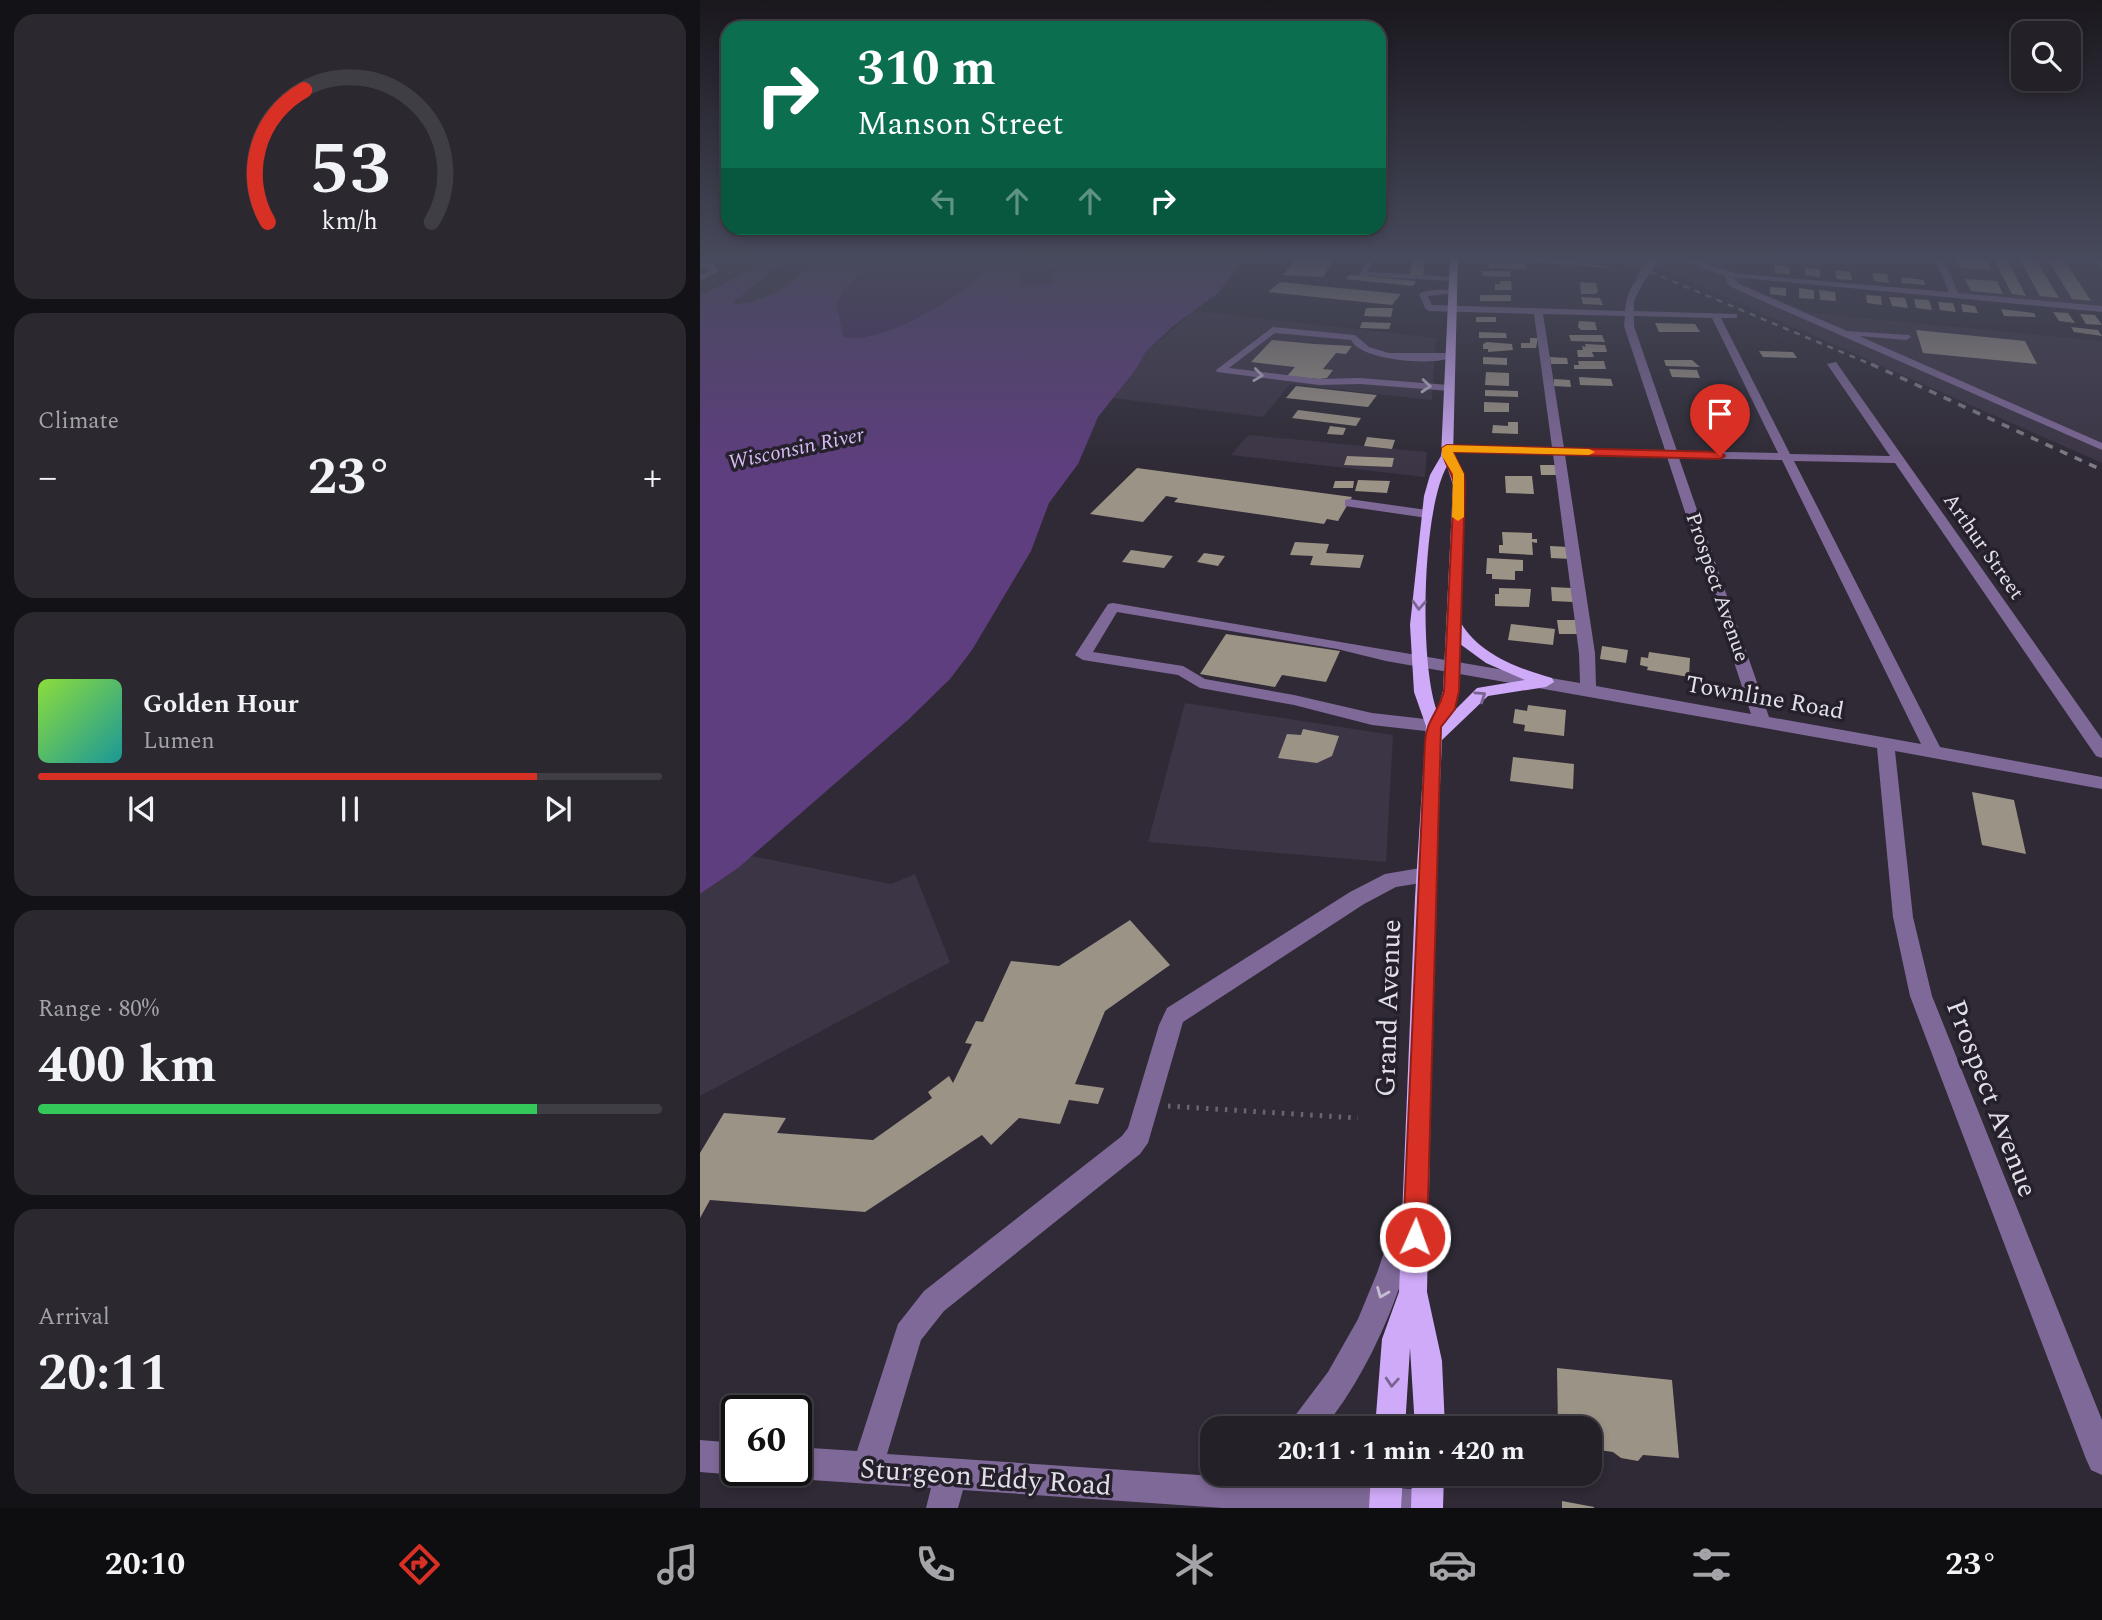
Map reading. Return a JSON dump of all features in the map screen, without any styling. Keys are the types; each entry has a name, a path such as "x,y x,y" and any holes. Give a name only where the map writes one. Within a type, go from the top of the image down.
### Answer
{"main road":[{"name":"Grand Avenue","path":"1429,1416 1427,1361 1413,1292 1433,734 1424,702 1418,625 1427,514 1434,481 1447,452 1451,328"},
{"name":"Grand Avenue","path":"1433,734 1450,701 1452,667 1459,485 1457,471 1447,452"},
{"path":"1454,624 1462,639 1479,652 1546,682"},
{"path":"1433,734 1483,692 1546,682"},
{"name":"Grand Avenue","path":"1391,1416 1396,1339 1413,1292"},
{"path":"1427,1507 1428,1486"}],"street":[{"path":"1540,328 1587,653 1588,690"},
{"name":"Prospect Avenue","path":"1630,328 1762,721"},
{"path":"1721,328 1933,752"},
{"path":"1830,328 2102,447"},
{"path":"1450,356 1380,354 1359,345 1355,338 1273,330 1256,347 1236,356 1221,370 1319,382 1360,381 1450,388"},
{"path":"1843,334 1906,337"},
{"name":"Arthur Street","path":"1832,364 2102,752"},
{"path":"1447,452 1559,451 1899,460"},
{"path":"1349,503 1427,514"},
{"name":"Townline Road","path":"1433,734 1294,700 1200,683 1183,671 1083,655 1113,607 2102,783"},
{"name":"Prospect Avenue","path":"1885,743 1903,917 1924,1006 2102,1459"},
{"path":"867,1469 908,1334 916,1321 934,1301 1131,1145 1139,1134 1175,1015 1357,898 1392,880 1426,874"},
{"path":"1314,1416 1335,1389 1358,1346 1395,1257 1417,1181"},
{"path":"700,1456 721,1458"},
{"name":"Sturgeon Eddy Road","path":"812,1464 1218,1491 1386,1495 1427,1507"},
{"path":"942,1508 951,1474"},
{"path":"1218,1491 1226,1486"}],"path":[{"path":"1146,1105 1358,1118"}],"shaded area":[{"path":"842,328 892,328 860,337 844,337"},
{"path":"1174,328 1350,328 1436,338 1432,400 1290,384 1263,417 1113,398 1145,353"},
{"path":"1797,328 1970,328 2102,341 2102,463"},
{"path":"1248,435 1427,452 1425,477 1231,455"},
{"path":"1185,703 1393,735 1386,862 1148,842"},
{"path":"752,856 891,884 915,874 950,962 700,1096 700,894"}],"water":[{"name":"Wisconsin River","path":"700,328 842,328 844,337 860,338 893,328 1171,328 1145,353 1136,369 1098,417 1078,464 1049,503 1031,551 972,650 950,679 908,720 738,868 700,894"}],"building":[{"path":"1657,328 1698,328 1700,332 1659,332"},
{"path":"2072,328 2098,330 2102,336 2074,332"},
{"path":"1916,330 2025,341 2037,364 1923,353"},
{"path":"1479,332 1506,333 1507,338 1479,338"},
{"path":"1569,335 1602,335 1605,342 1571,341"},
{"path":"1530,338 1538,338 1536,348 1521,348 1521,343 1530,343"},
{"path":"1272,340 1352,346 1346,354 1336,353 1323,369 1333,370 1327,378 1319,379 1287,376 1295,367 1251,362"},
{"path":"1483,344 1512,344 1513,350 1488,352 1488,349 1483,349"},
{"path":"1585,344 1605,345 1607,352 1592,352 1594,357 1578,357 1577,350 1583,350 1582,346 1586,347"},
{"path":"1759,351 1793,352 1797,358 1763,357"},
{"path":"1483,357 1507,358 1507,365 1483,364"},
{"path":"1550,357 1567,358 1568,364 1551,364"},
{"path":"1664,360 1692,360 1700,367 1666,366"},
{"path":"1578,361 1604,361 1606,369 1574,369 1574,365 1579,365"},
{"path":"1669,369 1697,370 1700,378 1672,377"},
{"path":"1486,372 1509,373 1509,386 1485,385"},
{"path":"1579,377 1611,379 1613,386 1580,385"},
{"path":"1554,379 1570,380 1571,387 1554,386"},
{"path":"1296,386 1377,395 1368,407 1286,398"},
{"path":"1485,390 1518,391 1518,397 1485,396"},
{"path":"1484,402 1509,403 1509,412 1484,412"},
{"path":"1298,410 1361,418 1356,426 1292,418"},
{"path":"1508,422 1518,422 1518,434 1492,433 1493,425 1508,426"},
{"path":"1330,426 1346,428 1343,435 1327,434"},
{"path":"1367,437 1395,440 1392,449 1364,446"},
{"path":"1347,456 1394,458 1392,467 1344,465"},
{"path":"1540,465 1557,465 1558,475 1541,475"},
{"path":"1137,468 1352,497 1338,521 1327,519 1324,524 1174,502 1178,498 1166,496 1143,522 1090,514"},
{"path":"1505,476 1532,476 1534,494 1506,493"},
{"path":"1358,480 1390,481 1387,493 1355,491"},
{"path":"1335,481 1354,481 1353,488 1333,488"},
{"path":"1502,532 1532,533 1532,539 1537,539 1537,543 1532,542 1533,555 1499,553 1499,545 1503,545"},
{"path":"1295,542 1329,544 1326,553 1364,555 1360,568 1310,565 1313,556 1290,555"},
{"path":"1550,546 1569,547 1570,559 1551,558"},
{"path":"1131,550 1173,556 1164,568 1122,562"},
{"path":"1204,553 1225,556 1218,566 1197,562"},
{"path":"1487,558 1523,560 1523,571 1515,571 1515,580 1492,579 1492,574 1486,574"},
{"path":"1551,587 1572,588 1573,602 1552,601"},
{"path":"1499,588 1531,589 1529,607 1495,606 1495,594 1499,594"},
{"path":"1557,620 1576,620 1579,634 1559,634"},
{"path":"1511,624 1555,629 1553,645 1508,640"},
{"path":"1226,634 1340,651 1326,682 1282,675 1275,687 1200,674"},
{"path":"1602,646 1628,650 1626,663 1600,659"},
{"path":"1649,652 1690,658 1689,677 1647,670 1648,667 1640,665 1641,657 1648,658"},
{"path":"1528,705 1566,710 1564,736 1524,731 1525,725 1513,723 1515,709 1527,711"},
{"path":"1303,729 1339,736 1332,756 1317,763 1278,758 1287,734 1301,735"},
{"path":"1513,757 1574,764 1573,789 1510,781"},
{"path":"1972,792 2014,800 2026,854 1982,845"},
{"path":"1130,920 1170,965 1105,1011 1075,1084 1104,1088 1098,1104 1069,1100 1060,1124 1019,1118 991,1145 982,1135 865,1212 710,1200 700,1218 700,1153 724,1113 786,1118 777,1133 873,1140 932,1098 928,1092 949,1076 953,1083 972,1044 965,1043 976,1021 983,1022 1011,961 1059,966"},
{"path":"1557,1368 1672,1380 1679,1458 1643,1455 1638,1461 1621,1458 1613,1452 1602,1450 1602,1416 1558,1416"},
{"path":"1562,1501 1594,1507 1594,1508 1562,1508"}],"railway":[{"path":"1785,328 1875,366"},
{"path":"1871,364 2102,470"}],"slow traffic":[{"path":"1458,517 1458,474 1447,456 1447,448 1589,452"}],"route":[{"path":"1415,1237 1432,742 1434,726 1447,709 1451,691 1459,485 1456,468 1447,456 1447,448 1720,456"}]}
